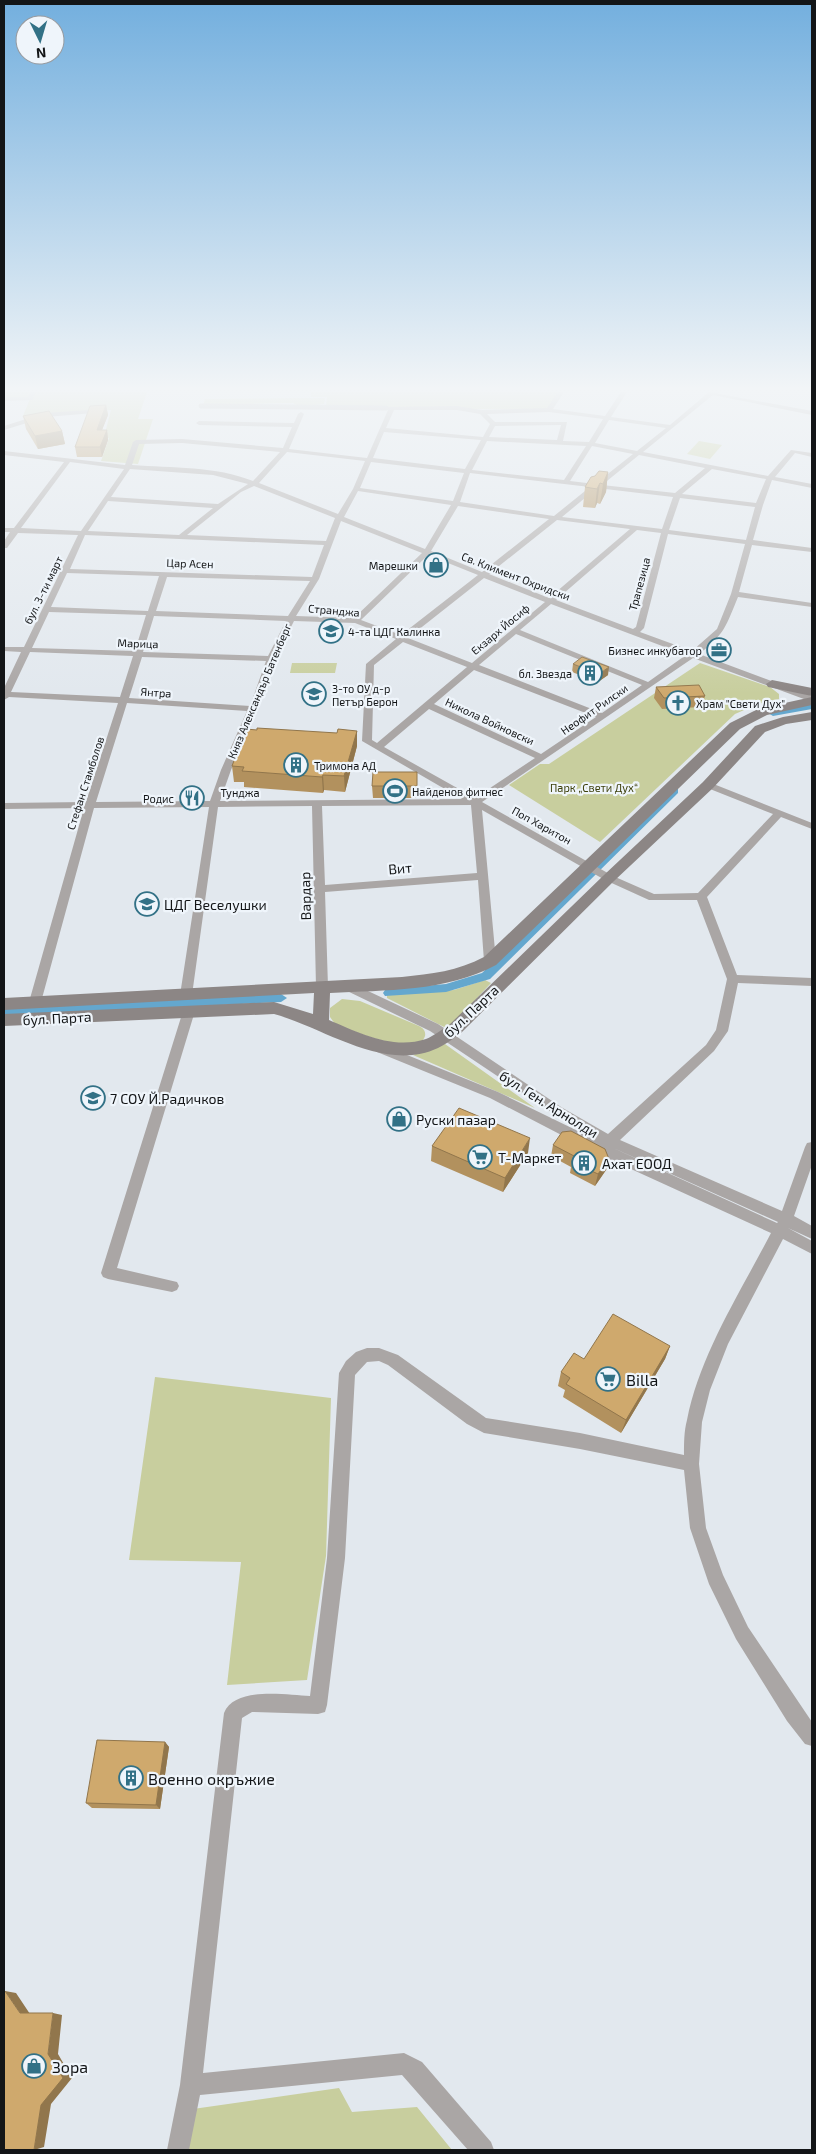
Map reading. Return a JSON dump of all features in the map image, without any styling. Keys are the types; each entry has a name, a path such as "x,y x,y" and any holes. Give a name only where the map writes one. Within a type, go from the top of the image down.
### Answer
{"main road":[{"path":"772,684 812,692"},
{"path":"772,684 788,698 786,706"},
{"name":"бул. Парта","path":"4,1004 35,1002 188,1003 274,1008 298,1014 322,1015 376,1047 393,1050 415,1048 435,1042 447,1035 735,726 755,714 812,700"},
{"name":"бул. Парта","path":"4,1020 188,1003 322,987 434,979 466,972 490,962 708,785 760,729 783,721 812,716"},
{"path":"322,1015 329,998 347,986"},
{"path":"322,987 322,1015"}],"street":[{"path":"4,546 44,493"},
{"name":"бул. 3-ти март","path":"4,696 83,533 110,493"},
{"path":"180,538 237,493"},
{"name":"Св. Климент Охридски","path":"275,493 550,601 812,700"},
{"name":"Княз Александър Батенберг","path":"172,1286 108,1273 188,1003 214,804 272,659 291,618 315,579 328,543 355,493"},
{"path":"375,493 555,518 812,550"},
{"path":"356,621 426,553 456,503 460,493"},
{"path":"378,747 367,741 370,665 401,638 588,493"},
{"path":"652,493 759,505"},
{"name":"Неофит Рилски","path":"476,802 649,685 708,643 721,630 735,594 748,543 764,493"},
{"name":"Трапезица","path":"634,632 640,628 665,532 677,495"},
{"path":"106,499 219,506"},
{"name":"Екзарх Йосиф","path":"378,747 636,528"},
{"path":"4,530 328,543"},
{"name":"Цар Асен","path":"65,571 315,579"},
{"name":"Стефан Стамболов","path":"35,1002 90,805 140,654 164,573"},
{"path":"735,594 812,605"},
{"name":"Странджа","path":"46,609 356,621 603,716"},
{"path":"514,631 649,685"},
{"name":"Марица","path":"4,649 272,659"},
{"name":"Янтра","path":"4,696 58,696 253,709"},
{"name":"Никола Войновски","path":"428,705 543,758"},
{"name":"Поп Харитон","path":"378,747 599,872 652,898 701,896"},
{"path":"708,785 811,823"},
{"path":"476,802 490,962"},
{"name":"Тунджа","path":"4,806 476,802"},
{"name":"Вардар","path":"317,804 322,987"},
{"path":"604,1145 710,1048 722,1031 733,979 701,896 780,813"},
{"name":"Вит","path":"320,889 482,876"},
{"path":"733,979 812,982"},
{"name":"бул. Ген. Арнолди","path":"347,986 407,1013 447,1035 604,1145"},
{"name":"бул. Ген. Арнолди","path":"376,1047 494,1095 783,1225 812,1233"},
{"path":"812,1147 783,1225 722,1341 702,1390 694,1422 691,1464 698,1528 715,1578 742,1633 794,1714 812,1737"},
{"name":"бул. Ген. Арнолди","path":"783,1225 812,1248"},
{"path":"178,2150 191,2085 232,1713 250,1703 318,1705 336,1558 347,1373 352,1363 370,1353 381,1354 393,1360 473,1419 484,1425 580,1441 691,1464"},
{"path":"191,2085 404,2064 414,2070 483,2150"}],"green space":[{"path":"292,663 337,663 335,673 290,673"},
{"name":"Парк „Свети Дух“","path":"700,663 770,687 779,694 779,699 758,704 735,714 600,842 509,785 540,764 549,764"},
{"path":"485,980 491,983 448,1029 387,998 387,995 454,990"},
{"path":"342,999 360,1001 419,1026 424,1030 425,1036 420,1042 410,1045 397,1044 367,1036 335,1024 330,1017 330,1008"},
{"path":"445,1044 535,1108 413,1055"},
{"path":"155,1377 331,1398 326,1556 307,1680 227,1685 241,1562 129,1560"},
{"path":"339,2088 352,2112 417,2107 452,2150 185,2150 193,2109"}],"building":[{"path":"582,657 609,667 599,674 573,664"},
{"path":"699,685 705,696 664,698 656,687"},
{"name":"Тримона АД","path":"257,728 337,733 338,729 357,731 344,776 323,775 322,777 242,771 244,767 232,766 246,729 257,730"},
{"path":"373,772 417,772 417,786 372,786"},
{"name":"Т-Маркет","path":"459,1108 530,1138 505,1178 432,1146"},
{"path":"571,1131 605,1149 609,1159 598,1174 572,1162 576,1157 553,1145 562,1132"},
{"name":"Billa","path":"613,1314 670,1346 626,1420 566,1384 570,1378 561,1372 574,1353 584,1359"},
{"name":"Военно окръжие","path":"97,1740 165,1742 156,1805 86,1803"},
{"name":"Зора","path":"5,1991 20,2013 53,2013 48,2054 63,2078 41,2105 34,2150 4,2150"}],"waterway":[{"path":"773,713 812,706"},
{"path":"389,993 446,988 486,976 675,791"},
{"path":"4,1012 281,998"}],"place":[{"name":"Марешки","path":"436,565"},
{"name":"4-та ЦДГ Калинка","path":"331,631"},
{"name":"Бизнес инкубатор","path":"719,650"},
{"name":"бл. Звезда","path":"590,673"},
{"name":"3-то ОУ д-р Петър Берон","path":"314,694"},
{"name":"Храм \"Свети Дух\"","path":"678,703"},
{"name":"Тримона АД","path":"296,765"},
{"name":"Найденов фитнес","path":"395,791"},
{"name":"Родис","path":"192,798"},
{"name":"ЦДГ Веселушки","path":"147,904"},
{"name":"7 СОУ Й.Радичков","path":"93,1098"},
{"name":"Руски пазар","path":"399,1119"},
{"name":"Т-Маркет","path":"480,1157"},
{"name":"Ахат ЕООД","path":"584,1163"},
{"name":"Billa","path":"608,1379"},
{"name":"Военно окръжие","path":"131,1778"},
{"name":"Зора","path":"34,2066"}]}
